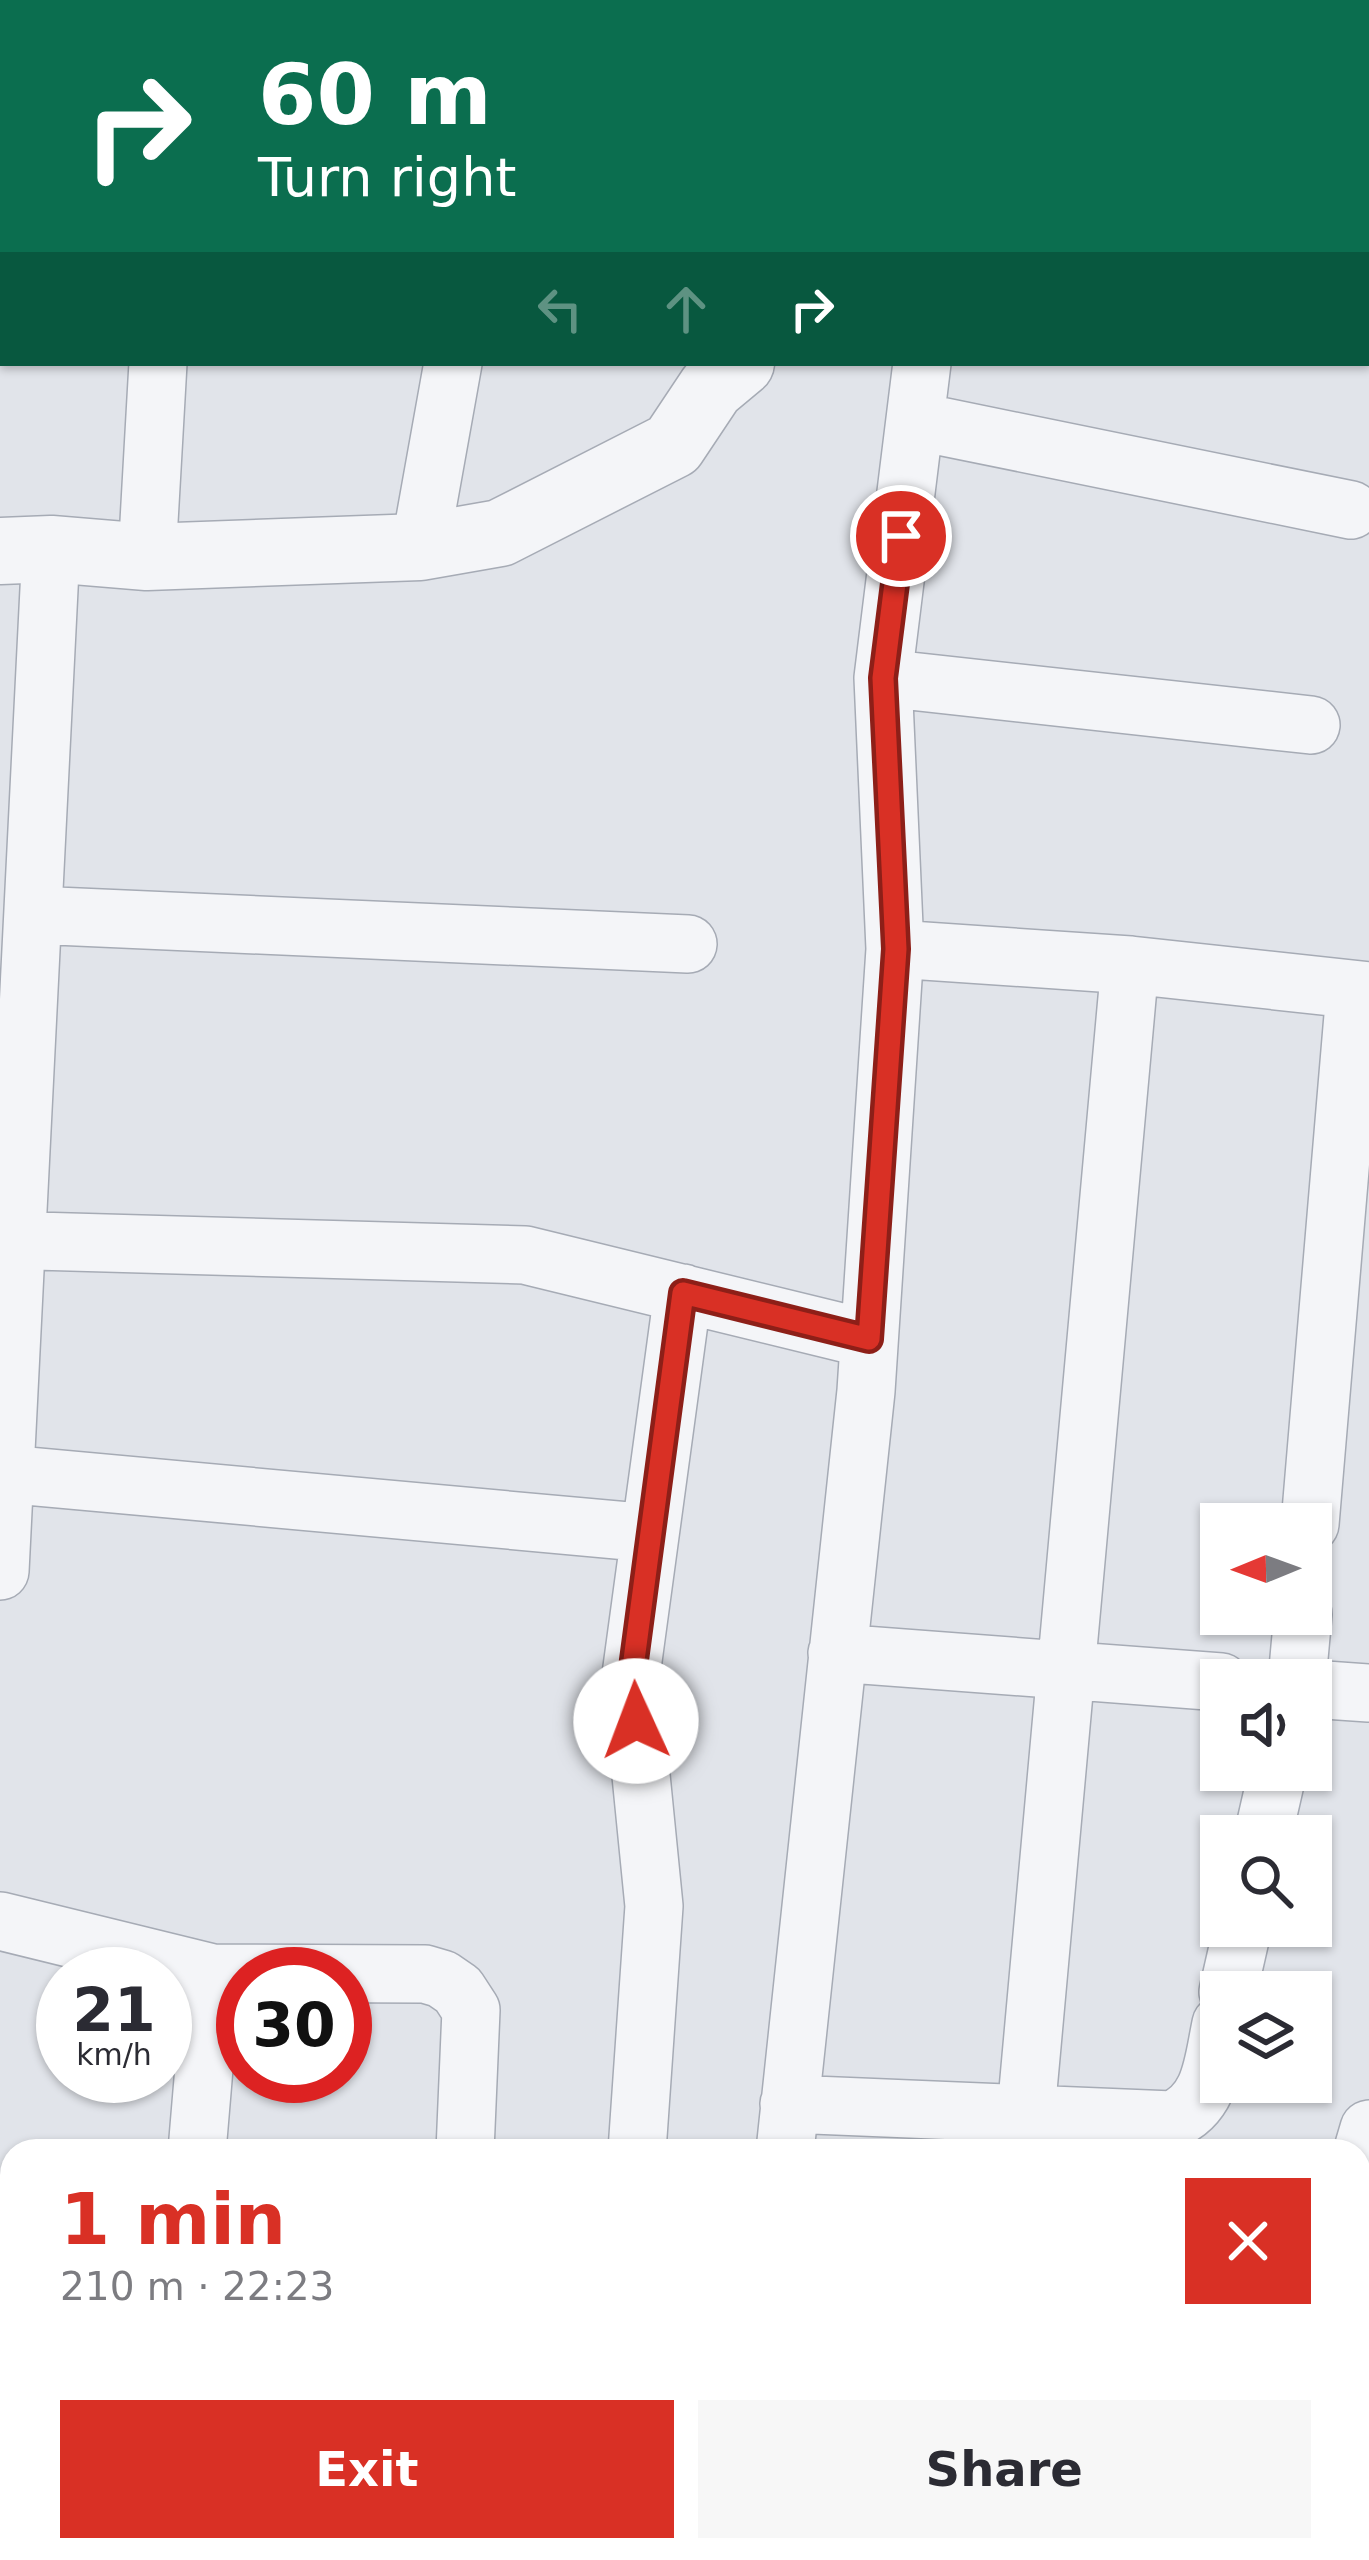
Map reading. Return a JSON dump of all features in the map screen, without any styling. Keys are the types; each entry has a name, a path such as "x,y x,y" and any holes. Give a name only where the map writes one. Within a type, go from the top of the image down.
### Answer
{"street":[{"path":"147,557 158,366"},
{"path":"420,548 452,366"},
{"path":"922,366 883,678 896,949 869,1339 787,2127 1026,2112 1172,2120 1190,2113 1200,2099"},
{"path":"0,1571 8,1240 32,915 25,550 147,557 420,548 500,532 673,446 722,371"},
{"path":"914,421 1351,510"},
{"path":"883,678 1311,725"},
{"path":"32,915 688,944"},
{"path":"896,949 1130,965 1362,992 1312,1503"},
{"path":"1026,2112 1130,965"},
{"path":"8,1240 525,1255 869,1339"},
{"path":"639,2139 654,1906 632,1675 683,1293"},
{"path":"5,1474 650,1533"},
{"path":"837,1653 1200,1680"},
{"path":"1332,1690 1369,1693"},
{"path":"0,1921 212,1973 425,1974 442,1978 471,2010 466,2139"},
{"path":"198,2139 212,1973"}],"route":[{"path":"636,1721 632,1675 683,1293 869,1339 896,949 883,678 901,536"}]}
